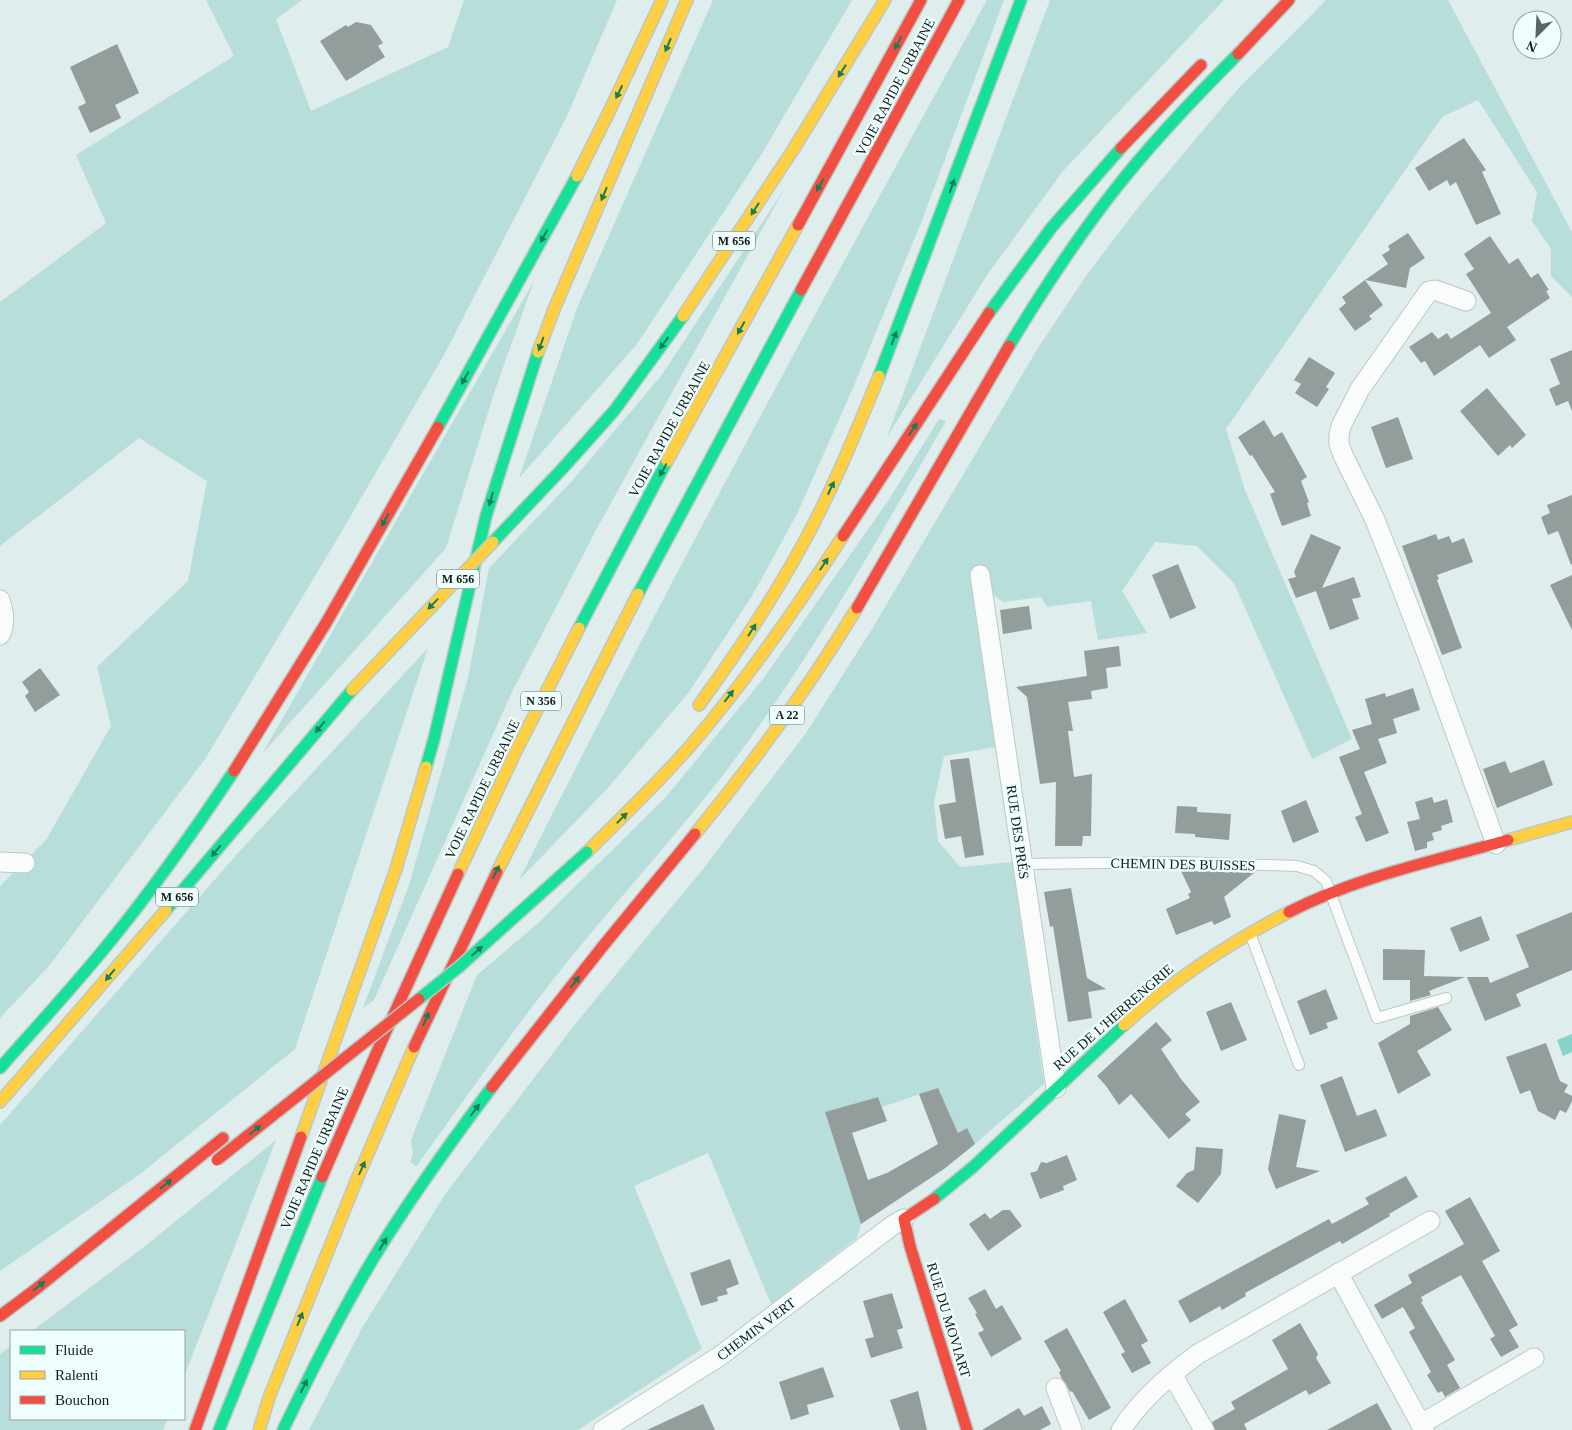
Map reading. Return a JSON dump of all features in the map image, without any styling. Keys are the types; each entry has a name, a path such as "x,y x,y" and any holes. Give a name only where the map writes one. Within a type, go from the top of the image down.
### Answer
{"main road":[{"path":"0,1068 129,918 192,832 267,720 369,548 543,238 621,88 662,0"},
{"path":"195,1430 396,869 434,739 486,516 532,368 555,307 687,0"},
{"name":"M 656","path":"0,1102 352,690 563,468 614,411 677,325 793,150 885,0"},
{"name":"VOIE RAPIDE URBAINE","path":"219,1430 294,1243 367,1074 438,918 546,691 637,518 921,0"},
{"name":"VOIE RAPIDE URBAINE","path":"259,1430 270,1395 357,1179 426,1018 508,848 660,550 959,0"},
{"path":"691,717 737,654 770,602 805,541 834,482 881,372 1021,0"},
{"name":"A 22","path":"283,1430 320,1354 358,1286 405,1209 454,1139 601,948 736,782 810,682 876,576 1010,342 1087,226 1173,121 1289,0"},
{"path":"213,1163 459,967 587,852 672,767 712,719 758,658 842,538 1031,254 1115,153 1212,54"},
{"name":"RUE DE L'HERRENGRIE","path":"904,1219 956,1182 1151,1000 1187,972 1250,932 1332,892 1358,883 1572,822"},
{"path":"494,920 559,862"},
{"path":"441,965 479,933"},
{"path":"379,1014 426,977"},
{"path":"316,1064 348,1039"},
{"path":"0,1316 227,1135"},
{"name":"RUE DU MOVIART","path":"904,1219 909,1243 967,1430"}],"street":[{"path":"1466,300 1434,290 1428,291 1360,389 1341,426 1338,444 1375,520 1392,563 1496,844"},
{"name":"RUE DES PRÉS","path":"980,575 1056,1088"},
{"path":"0,600 4,610 4,621 0,635"},
{"path":"0,862 25,863"},
{"name":"CHEMIN VERT","path":"603,1430 720,1356 893,1225 904,1219"},
{"path":"1121,1430 1145,1398 1172,1374 1210,1346 1430,1221"},
{"path":"1338,1274 1423,1427 1534,1358"},
{"path":"1172,1374 1204,1430"},
{"path":"1056,1388 1072,1430"}],"lane":[{"name":"CHEMIN DES BUISSES","path":"1024,864 1181,862 1297,866 1314,872 1326,881 1332,892"},
{"path":"1332,892 1377,1018 1446,998"},
{"path":"1250,932 1299,1065"}],"shaded area":[{"path":"206,0 302,0 276,19 311,111 448,47 464,0 617,0 567,116 444,355 339,536 205,759 49,966 0,1018 0,886 46,840 111,726 97,667 188,581 207,481 139,438 0,546 0,302 106,223 76,155 234,56"},
{"path":"713,0 852,0 761,155 637,344 519,478 577,308"},
{"path":"987,0 1004,0 923,218 853,388 797,514 752,596 689,692 607,789 519,880 632,658 749,438"},
{"path":"1050,0 1224,0 1063,171 987,275 887,437"},
{"path":"1326,0 1448,0 1572,232 1572,297 1551,276 1551,249 1532,221 1537,192 1478,100 1442,117 1226,429 1245,490 1352,739 1312,759 1234,583 1197,546 1155,542 1122,591 1147,633 1098,640 1091,601 1047,607 1041,597 1003,602 992,594 974,606 995,747 944,756 934,802 938,841 960,867 1012,862 1044,1084 975,1144 967,1128 958,1133 938,1088 882,1107 878,1097 825,1112 861,1224 857,1238 771,1304 708,1153 634,1186 702,1349 578,1430 309,1430 362,1328 446,1193 576,1023 703,869 806,733 872,629 1038,348 1086,276 1140,205 1238,89"},
{"path":"785,188 596,530 512,692 374,1000 363,1008 409,885 468,678 489,568 571,482 661,376"},
{"path":"534,281 495,390 446,548 262,754"},
{"path":"939,419 946,421 867,557 784,690 754,733 702,802 549,985 498,1052 416,1167 410,1162 413,1154 411,1140 477,975 536,925 665,798 763,679 888,501"},
{"path":"428,648 295,1049 140,1174 0,1271 0,1125 238,853"},
{"path":"276,1140 185,1374 185,1330 33,1330 140,1250"},
{"path":"10,1347 10,1420 168,1420 163,1430 0,1430 0,1354"}],"water":[{"path":"1572,1034 1572,1052 1563,1056 1557,1040"}],"building":[{"path":"356,22 371,25 383,43 378,46 385,57 346,81 320,41 346,25 348,27"},
{"path":"117,44 139,93 115,105 121,118 90,133 78,107 86,103 70,67"},
{"path":"1464,138 1486,170 1482,172 1501,214 1476,225 1456,182 1450,186 1447,180 1429,191 1415,168"},
{"path":"1408,233 1425,258 1410,268 1406,288 1365,280 1388,264 1382,255 1390,250 1388,246"},
{"path":"1490,236 1509,264 1518,258 1531,278 1538,273 1549,290 1546,291 1550,298 1507,327 1516,340 1489,358 1480,345 1434,376 1425,361 1421,363 1409,347 1432,332 1438,339 1447,333 1451,339 1491,313 1466,274 1474,269 1464,254"},
{"path":"1365,280 1383,305 1369,316 1372,319 1355,331 1339,309 1346,303 1342,297"},
{"path":"1572,350 1572,411 1568,401 1556,406 1549,389 1560,384 1550,359"},
{"path":"1309,357 1335,373 1326,387 1329,389 1317,407 1295,393 1301,384 1294,380"},
{"path":"1487,388 1526,435 1512,448 1510,445 1498,456 1460,411"},
{"path":"1398,417 1413,459 1386,468 1371,427"},
{"path":"1264,420 1274,437 1282,432 1307,477 1301,481 1309,502 1307,503 1311,516 1282,526 1270,494 1275,492 1252,455 1250,456 1238,437"},
{"path":"1572,495 1571,565 1558,531 1548,535 1541,517 1550,513 1547,505"},
{"path":"1311,534 1341,547 1322,588 1354,577 1361,597 1352,599 1359,619 1330,630 1316,591 1296,598 1288,579 1296,577 1294,572"},
{"path":"1436,534 1438,540 1449,536 1452,543 1464,538 1473,562 1437,575 1439,579 1437,580 1462,648 1442,655 1402,546"},
{"path":"1178,564 1196,608 1170,619 1152,575"},
{"path":"1572,575 1572,630 1550,585"},
{"path":"1029,606 1032,629 1003,634 1000,610"},
{"path":"1119,646 1121,666 1106,668 1108,688 1091,691 1092,699 1068,702 1073,731 1068,731 1074,777 1092,774 1091,836 1083,836 1082,846 1055,846 1056,782 1040,784 1027,697 1016,687 1087,676 1084,651"},
{"path":"40,668 60,695 35,712 25,696 29,692 22,682"},
{"path":"1413,688 1420,710 1393,719 1397,733 1378,739 1387,763 1364,772 1389,833 1366,842 1355,817 1362,814 1339,757 1360,749 1352,730 1372,724 1365,699 1385,693 1386,697"},
{"path":"969,758 984,855 965,858 961,836 945,839 939,805 956,802 950,760"},
{"path":"1544,760 1553,785 1497,808 1483,769 1505,761 1510,773"},
{"path":"1432,797 1434,803 1447,799 1453,822 1441,826 1442,830 1432,833 1434,840 1427,842 1427,848 1415,851 1407,822 1420,819 1415,802"},
{"path":"1306,800 1319,832 1293,843 1281,811"},
{"path":"1177,806 1197,807 1197,812 1231,814 1229,840 1195,837 1195,834 1175,833"},
{"path":"1181,871 1255,872 1224,897 1231,917 1214,925 1212,921 1176,935 1166,909 1190,898 1188,894 1191,892"},
{"path":"1071,888 1087,978 1106,989 1088,992 1092,1018 1068,1022 1053,926 1050,927 1044,892"},
{"path":"1572,912 1572,970 1516,994 1521,1006 1485,1021 1467,977 1488,977 1490,983 1529,967 1516,935"},
{"path":"1481,916 1490,940 1460,952 1450,928"},
{"path":"1383,949 1425,950 1424,976 1465,977 1429,991 1431,995 1410,1001 1410,980 1383,980"},
{"path":"1326,989 1338,1019 1326,1023 1328,1028 1310,1035 1297,1001"},
{"path":"1231,1002 1247,1040 1221,1051 1206,1012"},
{"path":"1438,1007 1452,1030 1417,1051 1431,1075 1398,1094 1378,1043 1410,1024 1410,1016"},
{"path":"1156,1022 1172,1040 1161,1049 1181,1079 1200,1102 1185,1114 1191,1120 1169,1139 1131,1094 1119,1105 1097,1076"},
{"path":"1546,1043 1560,1081 1568,1085 1564,1092 1572,1096 1572,1101 1566,1113 1560,1110 1555,1120 1538,1111 1530,1090 1520,1094 1506,1057"},
{"path":"1342,1076 1357,1116 1376,1109 1387,1136 1345,1152 1320,1085"},
{"path":"938,1088 958,1133 967,1128 975,1144 944,1169 861,1224 825,1112 878,1097 887,1121 852,1133 868,1180 887,1173 938,1144 919,1094"},
{"path":"1279,1114 1306,1120 1296,1167 1320,1171 1276,1189 1268,1169"},
{"path":"1196,1147 1223,1149 1221,1174 1198,1203 1176,1186 1187,1173 1194,1170"},
{"path":"1067,1155 1077,1180 1063,1186 1064,1190 1040,1199 1030,1173 1037,1171 1041,1162 1047,1163"},
{"path":"1406,1176 1418,1197 1342,1244 1340,1241 1245,1293 1246,1296 1222,1310 1220,1306 1190,1323 1178,1301 1329,1219 1332,1224 1369,1204 1365,1198"},
{"path":"1470,1197 1500,1251 1482,1261 1518,1325 1509,1330 1519,1347 1501,1357 1490,1339 1495,1336 1461,1275 1421,1297 1423,1301 1421,1302 1455,1360 1447,1365 1460,1388 1445,1397 1442,1391 1438,1393 1427,1375 1431,1372 1409,1332 1415,1328 1403,1307 1382,1319 1374,1305 1412,1283 1408,1275 1464,1244 1445,1211"},
{"path":"1003,1210 1010,1210 1022,1226 988,1251 969,1224 985,1213 990,1219"},
{"path":"730,1259 739,1284 726,1289 728,1294 717,1297 718,1301 701,1306 690,1273"},
{"path":"985,1289 996,1309 1002,1305 1022,1339 991,1357 978,1333 984,1330 968,1298"},
{"path":"892,1293 903,1328 897,1330 903,1348 871,1358 865,1339 874,1337 863,1301"},
{"path":"1125,1299 1148,1341 1141,1345 1151,1363 1132,1373 1121,1354 1125,1352 1103,1312"},
{"path":"1300,1323 1318,1354 1316,1358 1331,1383 1309,1395 1306,1390 1244,1424 1247,1430 1215,1430 1212,1422 1235,1409 1231,1402 1288,1369 1272,1340"},
{"path":"1067,1328 1111,1408 1089,1420 1072,1391 1070,1392 1062,1379 1059,1372 1061,1371 1044,1341"},
{"path":"823,1367 834,1397 807,1405 809,1414 791,1420 779,1382"},
{"path":"918,1391 927,1430 900,1430 890,1400"},
{"path":"1377,1403 1392,1430 1327,1430"},
{"path":"703,1404 715,1430 647,1430"},
{"path":"1042,1406 1051,1424 1040,1430 982,1430 1019,1408 1024,1416"}],"traffic: fast":[{"path":"879,376 1021,0"},
{"path":"1009,346 1033,306 1085,229 1113,192 1173,121 1238,54"},
{"path":"989,313 1052,227 1121,148"},
{"path":"438,427 577,176"},
{"path":"638,594 801,290"},
{"path":"563,468 614,411 683,316"},
{"path":"426,767 486,516 538,352"},
{"path":"579,628 667,461"},
{"path":"493,542 563,468"},
{"path":"166,910 352,690"},
{"path":"0,1068 86,971 129,918 234,771"},
{"path":"419,999 459,967 587,852"},
{"path":"934,1199 973,1167 1124,1025"},
{"path":"283,1430 326,1343 373,1259 430,1172 492,1087"},
{"path":"219,1430 322,1177"}],"traffic: slow":[{"path":"577,176 662,0"},
{"path":"538,352 555,307 687,0"},
{"path":"683,316 793,150 885,0"},
{"path":"667,461 798,225"},
{"path":"699,705 727,666 780,584 815,522 879,376"},
{"path":"587,852 666,773 712,720 770,643 843,536"},
{"path":"352,690 493,542"},
{"path":"497,872 638,594"},
{"path":"695,834 780,724 820,667 857,608"},
{"path":"458,874 517,749 579,628"},
{"path":"301,1137 396,869 426,767"},
{"path":"1508,840 1572,822"},
{"path":"0,1102 166,910"},
{"path":"1124,1025 1182,977 1245,936 1289,912"},
{"path":"259,1430 270,1395 357,1179 414,1047"}],"traffic: jam":[{"path":"798,225 921,0"},
{"path":"801,290 959,0"},
{"path":"1238,54 1289,0"},
{"path":"1121,148 1201,65"},
{"path":"843,536 989,313"},
{"path":"857,608 1009,346"},
{"path":"234,771 326,623 438,427"},
{"path":"492,1087 603,946 695,834"},
{"path":"1289,912 1369,879 1508,840"},
{"path":"414,1047 497,872"},
{"path":"322,1177 458,874"},
{"path":"217,1160 419,999"},
{"path":"195,1430 301,1137"},
{"path":"0,1316 223,1138"},
{"path":"934,1199 904,1219 910,1246 967,1430"}]}
